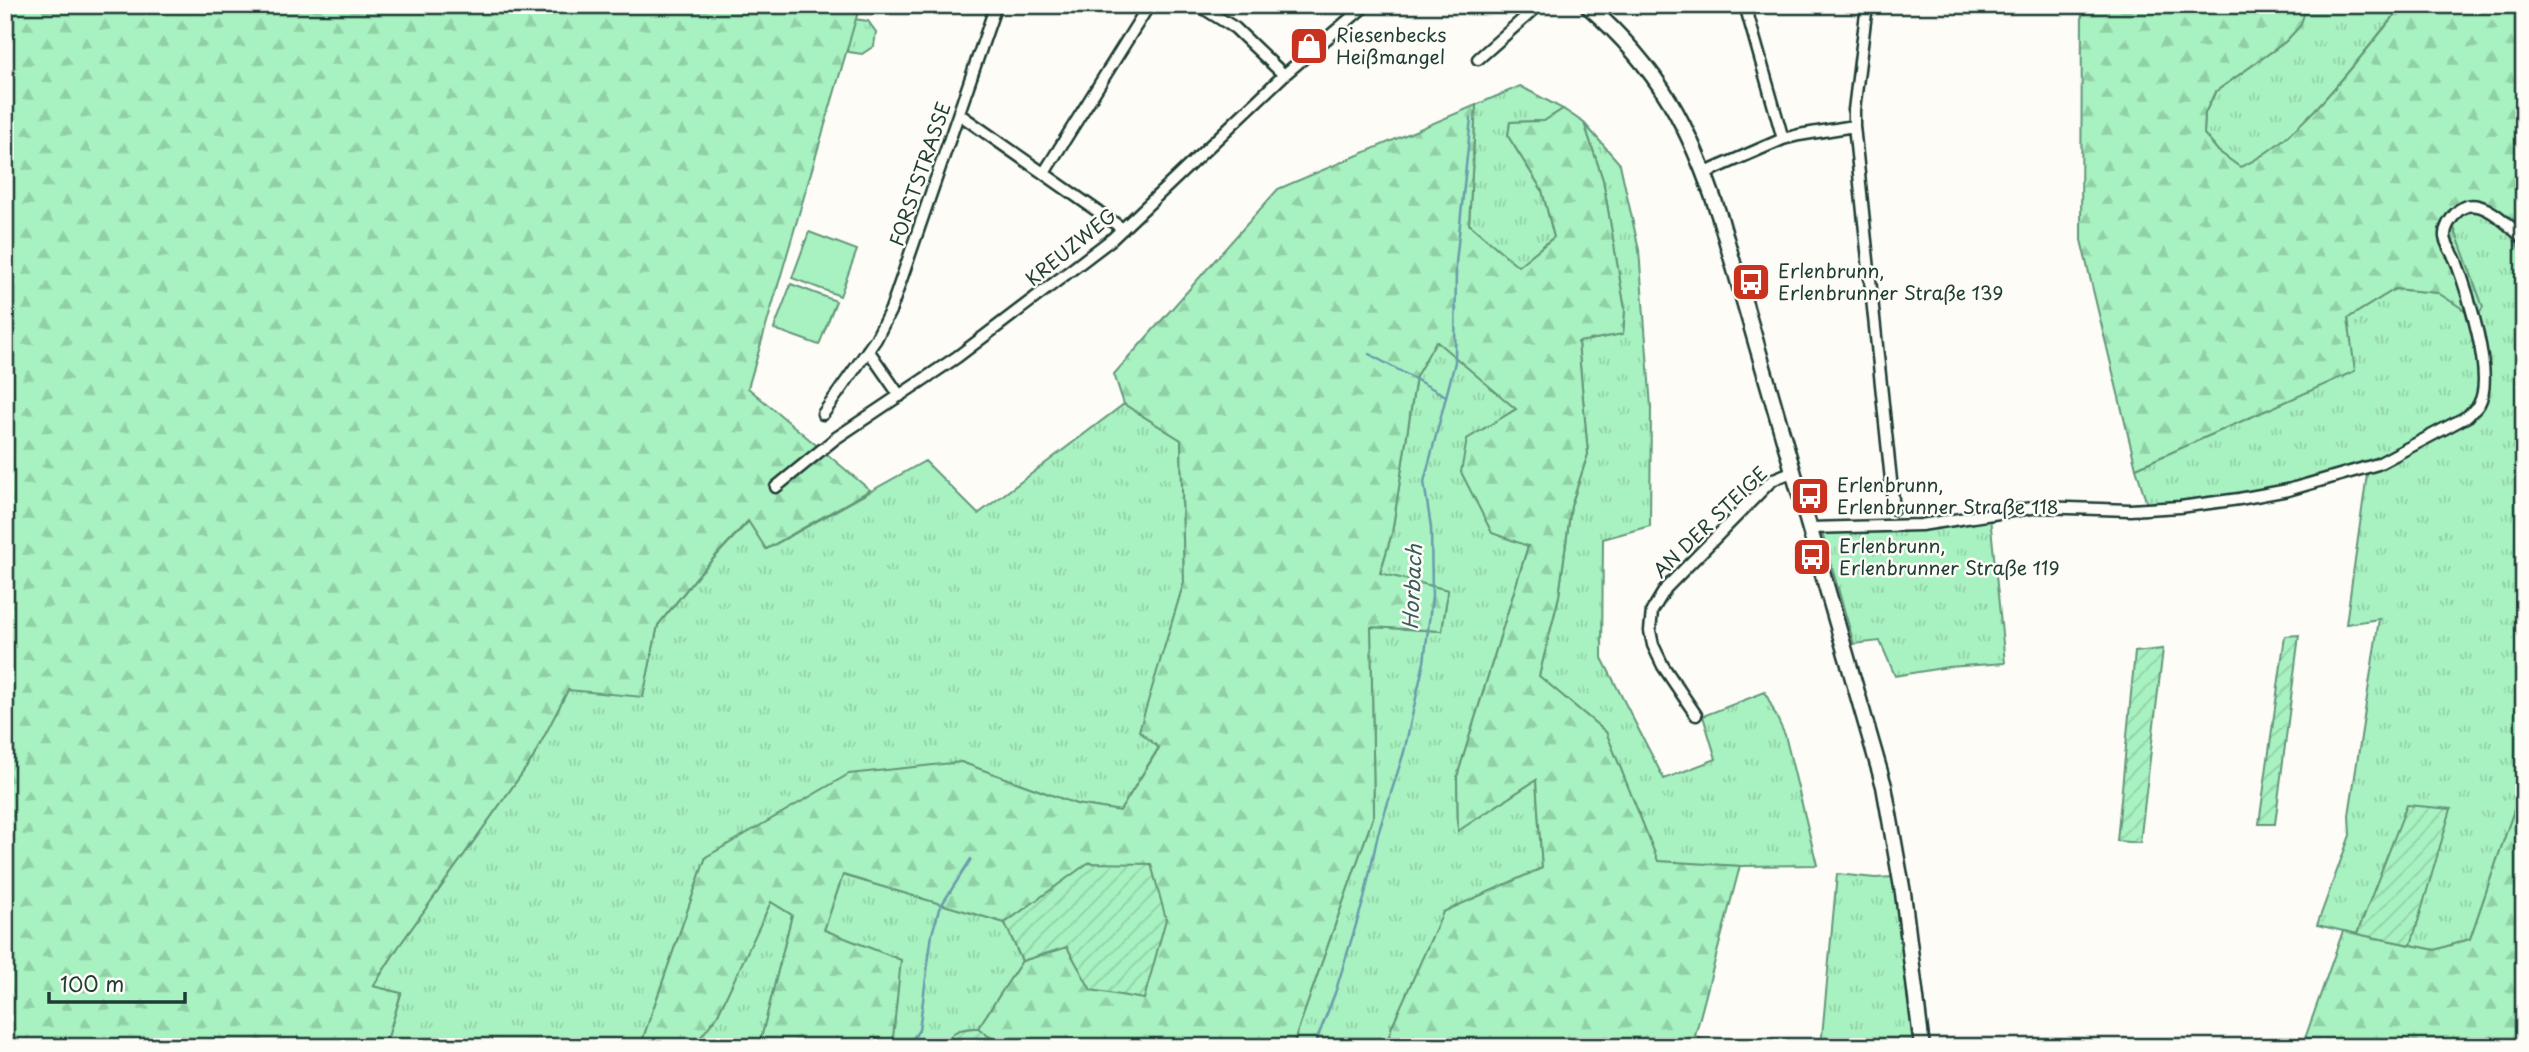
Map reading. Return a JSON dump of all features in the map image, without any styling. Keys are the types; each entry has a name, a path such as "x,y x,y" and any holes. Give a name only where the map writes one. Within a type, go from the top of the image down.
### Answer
{"street":[{"name":"FORSTSTRASSE","path":"823,414 883,327 899,291 996,5"},
{"path":"1044,173 1149,5"},
{"path":"1198,5 1235,28 1284,75"},
{"name":"KREUZWEG","path":"775,487 852,426 983,338 1123,229 1284,75 1366,5"},
{"path":"1478,59 1539,5"},
{"path":"1587,5 1643,63 1668,96 1693,143 1705,173 1884,786 1903,893 1922,1047"},
{"path":"1745,5 1783,139"},
{"path":"1867,5 1854,126 1894,509"},
{"path":"959,114 1123,229"},
{"path":"1705,173 1783,139 1854,126"},
{"path":"1810,528 1921,525 2038,507 2130,510 2180,508 2288,490 2378,464 2468,416 2479,404 2483,375 2474,316 2455,258 2445,240 2445,229 2452,217 2460,209 2473,205 2493,212 2524,239"},
{"path":"868,350 900,396"},
{"name":"AN DER STEIGE","path":"1696,715 1663,666 1653,645 1650,631 1652,611 1666,588 1768,484 1794,471"}],"green space":[{"path":"5,5 860,5 748,388 870,490 766,549 748,521 699,574 658,625 643,697 568,690 533,758 373,986 401,993 385,1047 5,1047"},
{"path":"2082,5 2307,5 2300,26 2285,42 2215,92 2205,113 2204,134 2218,151 2240,167 2284,139 2306,119 2349,72 2403,5 2524,5 2524,258 2501,214 2473,200 2448,211 2483,307 2477,318 2438,293 2395,289 2348,318 2355,371 2136,468 2081,240"},
{"path":"2307,5 2403,5 2306,119 2262,156 2240,168 2218,151 2204,134 2205,113 2215,92 2285,42 2300,26"},
{"path":"854,19 868,21 876,32 874,46 862,54 849,52 841,40"},
{"path":"1520,86 1563,109 1544,121 1510,122 1508,136 1542,190 1554,237 1517,267 1469,224 1476,105"},
{"path":"1476,105 1469,224 1518,266 1554,237 1542,190 1508,136 1510,122 1544,121 1563,109 1584,123 1603,180 1625,310 1623,334 1578,342 1588,454 1571,506 1559,596 1539,676 1606,732 1658,861 1740,866 1695,1036 1718,1047 1386,1047 1392,1026 1443,912 1542,868 1536,780 1458,831 1457,777 1528,546 1492,533 1461,472 1467,439 1516,409 1436,341 1416,376 1392,533 1380,573 1448,590 1442,631 1371,627 1374,814 1292,1047 1002,1047 978,1028 1022,961 1067,947 1092,990 1089,863 1005,923 843,875 824,930 901,960 892,1047 759,1047 792,915 771,902 717,1016 693,1047 640,1047 706,857 849,774 961,762 1076,804 1120,811 1159,748 1139,731 1184,582 1181,440 1124,404 1114,374 1278,189"},
{"path":"1584,123 1620,164 1639,250 1651,407 1650,526 1603,539 1602,658 1664,779 1716,759 1703,716 1765,692 1785,735 1817,865 1740,866 1658,862 1606,732 1539,676 1559,596 1571,506 1588,454 1578,342 1623,334 1625,310 1603,180"},
{"path":"2473,199 2501,214 2524,258 2524,594 2516,638 2524,641 2524,781 2470,939 2435,950 2411,945 2407,806 2357,934 2317,925 2350,835 2349,815 2379,619 2346,624 2368,467 2288,490 2148,508 2136,468 2354,371 2348,318 2395,289 2438,293 2448,211"},
{"path":"809,232 857,250 840,296 792,278"},
{"path":"791,284 836,301 819,345 774,329"},
{"path":"1436,340 1516,409 1467,439 1528,546 1457,777 1458,830 1536,780 1542,868 1443,913 1392,1026 1386,1047 1292,1047 1374,814 1371,627 1442,631 1448,590 1380,574 1392,533 1416,376"},
{"path":"1124,404 1181,440 1184,582 1140,731 1159,747 1120,811 1076,804 961,762 706,857 640,1047 385,1047 401,994 373,987 399,946 533,758 568,689 643,696 658,625 699,574 749,521 767,549 925,461 978,514"},
{"path":"1990,517 2005,663 1948,667 1895,676 1880,641 1854,644 1822,533 1923,527"},
{"path":"2299,635 2275,824 2259,824 2285,636"},
{"path":"2163,649 2140,843 2117,841 2135,652"},
{"path":"2524,781 2524,1047 2302,1047 2343,931 2435,950 2470,939"},
{"path":"2407,805 2451,809 2411,945 2357,934"},
{"path":"1088,863 1151,864 1166,919 1144,999 1091,990 1067,947 1022,961 1005,923"},
{"path":"1837,874 1894,877 1917,1047 1821,1047"},
{"path":"843,875 1005,923 1022,961 978,1028 957,1031 945,1047 892,1047 900,960 824,930"},
{"path":"770,901 792,915 759,1047 693,1047 717,1016"},
{"path":"978,1028 1002,1047 945,1047 957,1031"}],"waterway":[{"name":"Horbach","path":"1314,1047 1335,993 1364,899 1378,834 1404,752 1424,662 1432,597 1431,527 1424,482 1455,362 1456,263 1471,118"},
{"path":"1369,354 1446,396"},
{"path":"907,1047 919,1030 932,934 939,909 971,859"}],"place":[{"name":"Riesenbecks Heißmangel","path":"1309,46"},
{"name":"Erlenbrunn, Erlenbrunner Straße 139","path":"1751,282"},
{"name":"Erlenbrunn, Erlenbrunner Straße 118","path":"1810,496"},
{"name":"Erlenbrunn, Erlenbrunner Straße 119","path":"1812,557"}]}
